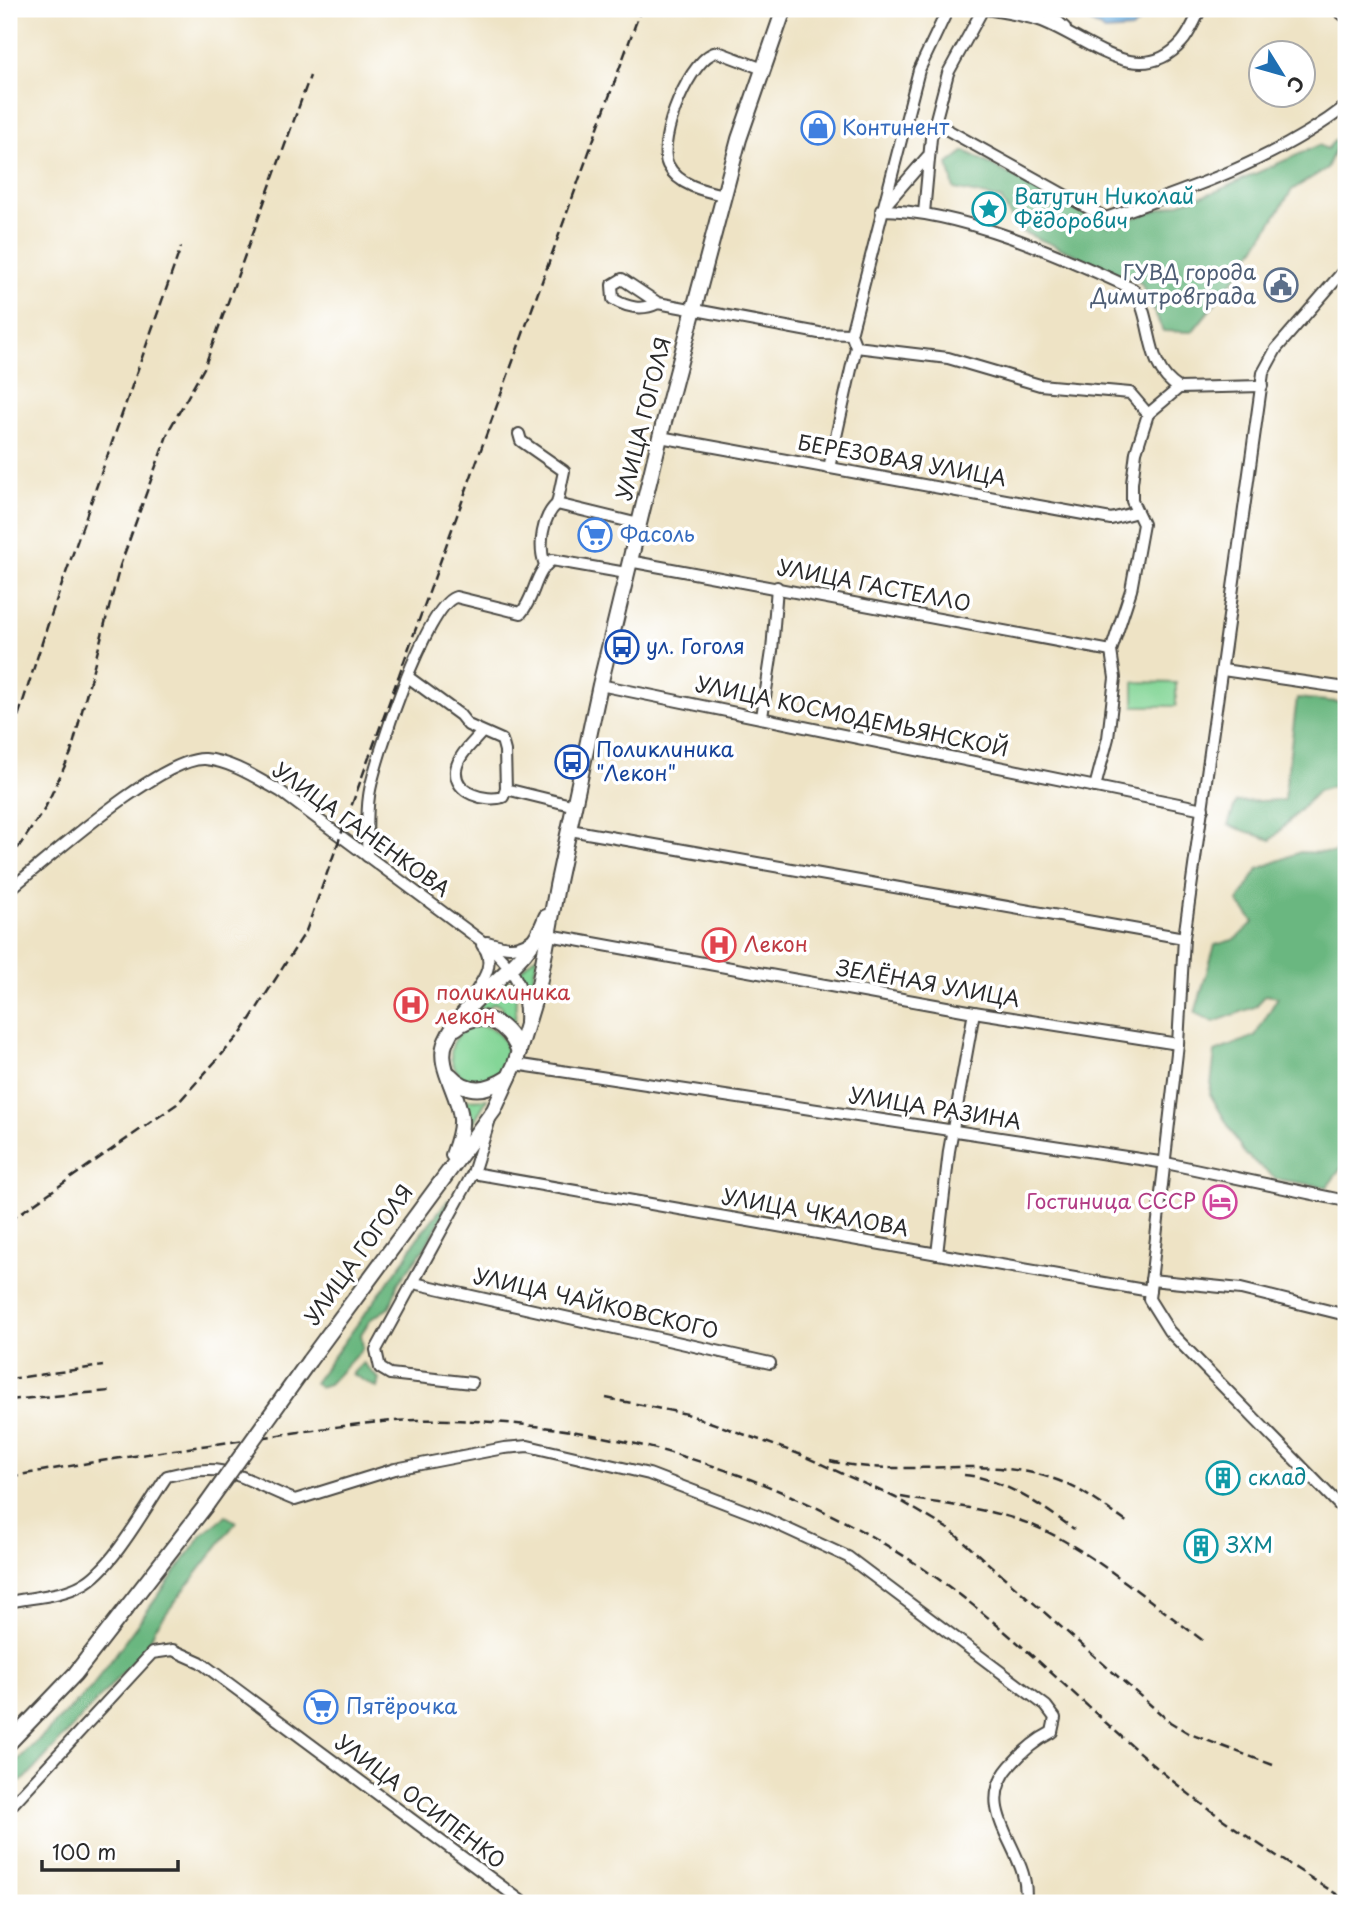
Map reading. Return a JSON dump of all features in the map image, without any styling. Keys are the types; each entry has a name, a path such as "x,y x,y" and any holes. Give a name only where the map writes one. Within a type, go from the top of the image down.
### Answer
{"main road":[{"name":"УЛИЦА ГОГОЛЯ","path":"545,933 570,830 600,685 660,437 739,139 785,9"},
{"path":"444,1175 459,1138 461,1119 445,1066 444,1043 455,1023 473,1002 545,933"},
{"path":"444,1175 494,1110 515,1064 539,985 545,933"},
{"path":"444,1043 458,1026 483,1018 507,1028 515,1064"},
{"path":"445,1066 452,1078 474,1089 488,1089 515,1064"},
{"name":"УЛИЦА ГОГОЛЯ","path":"9,1743 75,1674 207,1504 444,1175"}],"street":[{"path":"829,468 856,347 851,334 881,210 919,70 948,9"},
{"path":"924,213 928,156 948,74 985,9 1040,20 1106,55 1135,62 1161,57 1182,42 1202,9"},
{"path":"1044,9 1074,37"},
{"path":"1336,9 1346,17"},
{"path":"724,195 693,188 668,167 663,150 670,120 700,62 711,53 763,69"},
{"path":"935,123 1106,218 1220,178 1326,121 1346,106"},
{"path":"881,210 904,188 928,156"},
{"path":"881,210 924,213 1013,238 1133,289 1144,304 1149,345 1156,363 1179,388"},
{"path":"1345,272 1276,349 1263,373 1184,938 1178,1044 1149,1299 1169,1331 1346,1512"},
{"path":"658,303 819,333 851,334"},
{"path":"856,347 948,358 1040,385 1130,393 1148,414"},
{"path":"1095,787 1108,738 1115,678 1111,651 1131,590 1143,524 1132,500 1132,483 1136,452 1148,414 1179,388 1262,386"},
{"path":"367,856 368,797 376,763 408,677 439,610 449,599 456,597 521,613 527,607 545,565 541,554 546,521 557,504 564,471 521,441 519,435"},
{"name":"БЕРЕЗОВАЯ УЛИЦА","path":"660,437 1111,519 1137,512"},
{"path":"557,504 639,524"},
{"name":"УЛИЦА ГАСТЕЛЛО","path":"545,565 552,560 628,567 777,587 1111,651"},
{"path":"762,717 772,651 777,587"},
{"path":"1223,670 1346,688"},
{"path":"408,677 482,732 502,740 506,789 503,797 489,801 460,785 456,771 463,752 482,732"},
{"name":"УЛИЦА КОСМОДЕМЬЯНСКОЙ","path":"600,685 1203,809"},
{"name":"УЛИЦА ГАНЕНКОВА","path":"9,890 154,777 185,762 206,759 243,771 280,791 502,958 510,969"},
{"path":"506,789 575,806"},
{"path":"570,830 1184,938"},
{"path":"475,938 508,948 520,946 545,933"},
{"name":"ЗЕЛЁНАЯ УЛИЦА","path":"545,933 974,1012 1178,1044"},
{"path":"455,1023 488,970 486,950 475,938"},
{"path":"510,969 524,999 524,1035"},
{"path":"937,1254 953,1131 974,1012"},
{"name":"УЛИЦА РАЗИНА","path":"515,1064 1166,1163 1346,1201"},
{"path":"471,1383 390,1374 380,1368 376,1350 473,1172 494,1110"},
{"name":"УЛИЦА ЧКАЛОВА","path":"473,1172 937,1254 1150,1286 1241,1289 1346,1315"},
{"name":"УЛИЦА ЧАЙКОВСКОГО","path":"414,1283 770,1363"},
{"path":"9,1602 65,1591 84,1584 103,1569 167,1476 219,1469 247,1476 295,1500 395,1469 504,1448 528,1446 659,1478 759,1516 848,1557 1046,1706 1055,1718 1052,1732 1028,1746 1000,1777 995,1791 997,1814 1021,1867 1027,1893 1025,1903"},
{"name":"УЛИЦА ОСИПЕНКО","path":"9,1808 152,1653 173,1650 200,1662 524,1903"}],"green space":[{"path":"1346,128 1346,142 1337,145 1327,168 1292,190 1237,276 1192,332 1163,331 1141,283 1018,230 1001,199 954,189 948,164 965,151 1108,226 1217,191 1319,145 1327,149"},
{"path":"1134,682 1176,683 1176,706 1134,706"},
{"path":"1297,698 1346,703 1346,783 1318,791 1271,840 1228,825 1236,802 1284,800"},
{"path":"1346,842 1346,1162 1327,1187 1276,1179 1244,1153 1210,1094 1215,1052 1255,1036 1278,997 1266,995 1255,1007 1214,1022 1195,1013 1215,945 1236,939 1254,922 1238,902 1258,869 1300,852 1334,853"},
{"path":"538,954 529,996 519,971"},
{"path":"505,980 511,981 516,996 515,1024 501,1014 502,1007 494,1003 487,1008 475,1007"},
{"path":"479,1026 490,1028 499,1034 505,1043 505,1065 499,1074 490,1080 479,1082 468,1080 459,1074 453,1065 451,1054 453,1043 459,1034 468,1028"},
{"path":"487,1099 466,1135 463,1100"},
{"path":"448,1200 451,1201 426,1246 398,1283 390,1307 371,1319 361,1334 363,1348 329,1384 320,1387 314,1383 406,1258 416,1240"},
{"path":"363,1363 379,1379 377,1388 352,1374"},
{"path":"226,1516 236,1522 155,1628 149,1644 25,1779 9,1785 9,1769 91,1688 203,1534"}],"water":[{"path":"1070,9 1152,9 1132,29 1105,31"}],"railway":[{"path":"9,1221 177,1104 242,1032 306,931 641,9"},
{"path":"9,861 44,810 71,753 120,566 169,430 204,368 310,76"},
{"path":"9,745 48,624 181,247"},
{"path":"9,1379 103,1366"},
{"path":"9,1400 110,1391"},
{"path":"606,1398 687,1414 799,1454 896,1498 950,1530 1170,1722 1190,1734 1273,1765"},
{"path":"9,1477 308,1431 415,1420 487,1422 560,1429 632,1443 702,1462 771,1488 838,1518 901,1554 988,1617 1194,1798 1258,1844 1346,1900"},
{"path":"830,1461 886,1468 971,1467 1027,1472 1074,1487 1128,1523"},
{"path":"964,1475 979,1477 1008,1488 1074,1529"},
{"path":"901,1497 1000,1515 1053,1535 1098,1562 1205,1642"}],"place":[{"name":"Континент","path":"818,128"},
{"name":"Ватутин Николай Фёдорович","path":"989,209"},
{"name":"ГУВД города Димитровграда","path":"1281,285"},
{"name":"Фасоль","path":"595,535"},
{"name":"ул. Гоголя","path":"622,647"},
{"name":"Поликлиника \"Лекон\"","path":"572,762"},
{"name":"Лекон","path":"719,945"},
{"name":"поликлиника лекон","path":"411,1005"},
{"name":"Гостиница СССР","path":"1220,1202"},
{"name":"склад","path":"1223,1478"},
{"name":"ЗХМ","path":"1201,1546"},
{"name":"Пятёрочка","path":"321,1707"}]}
